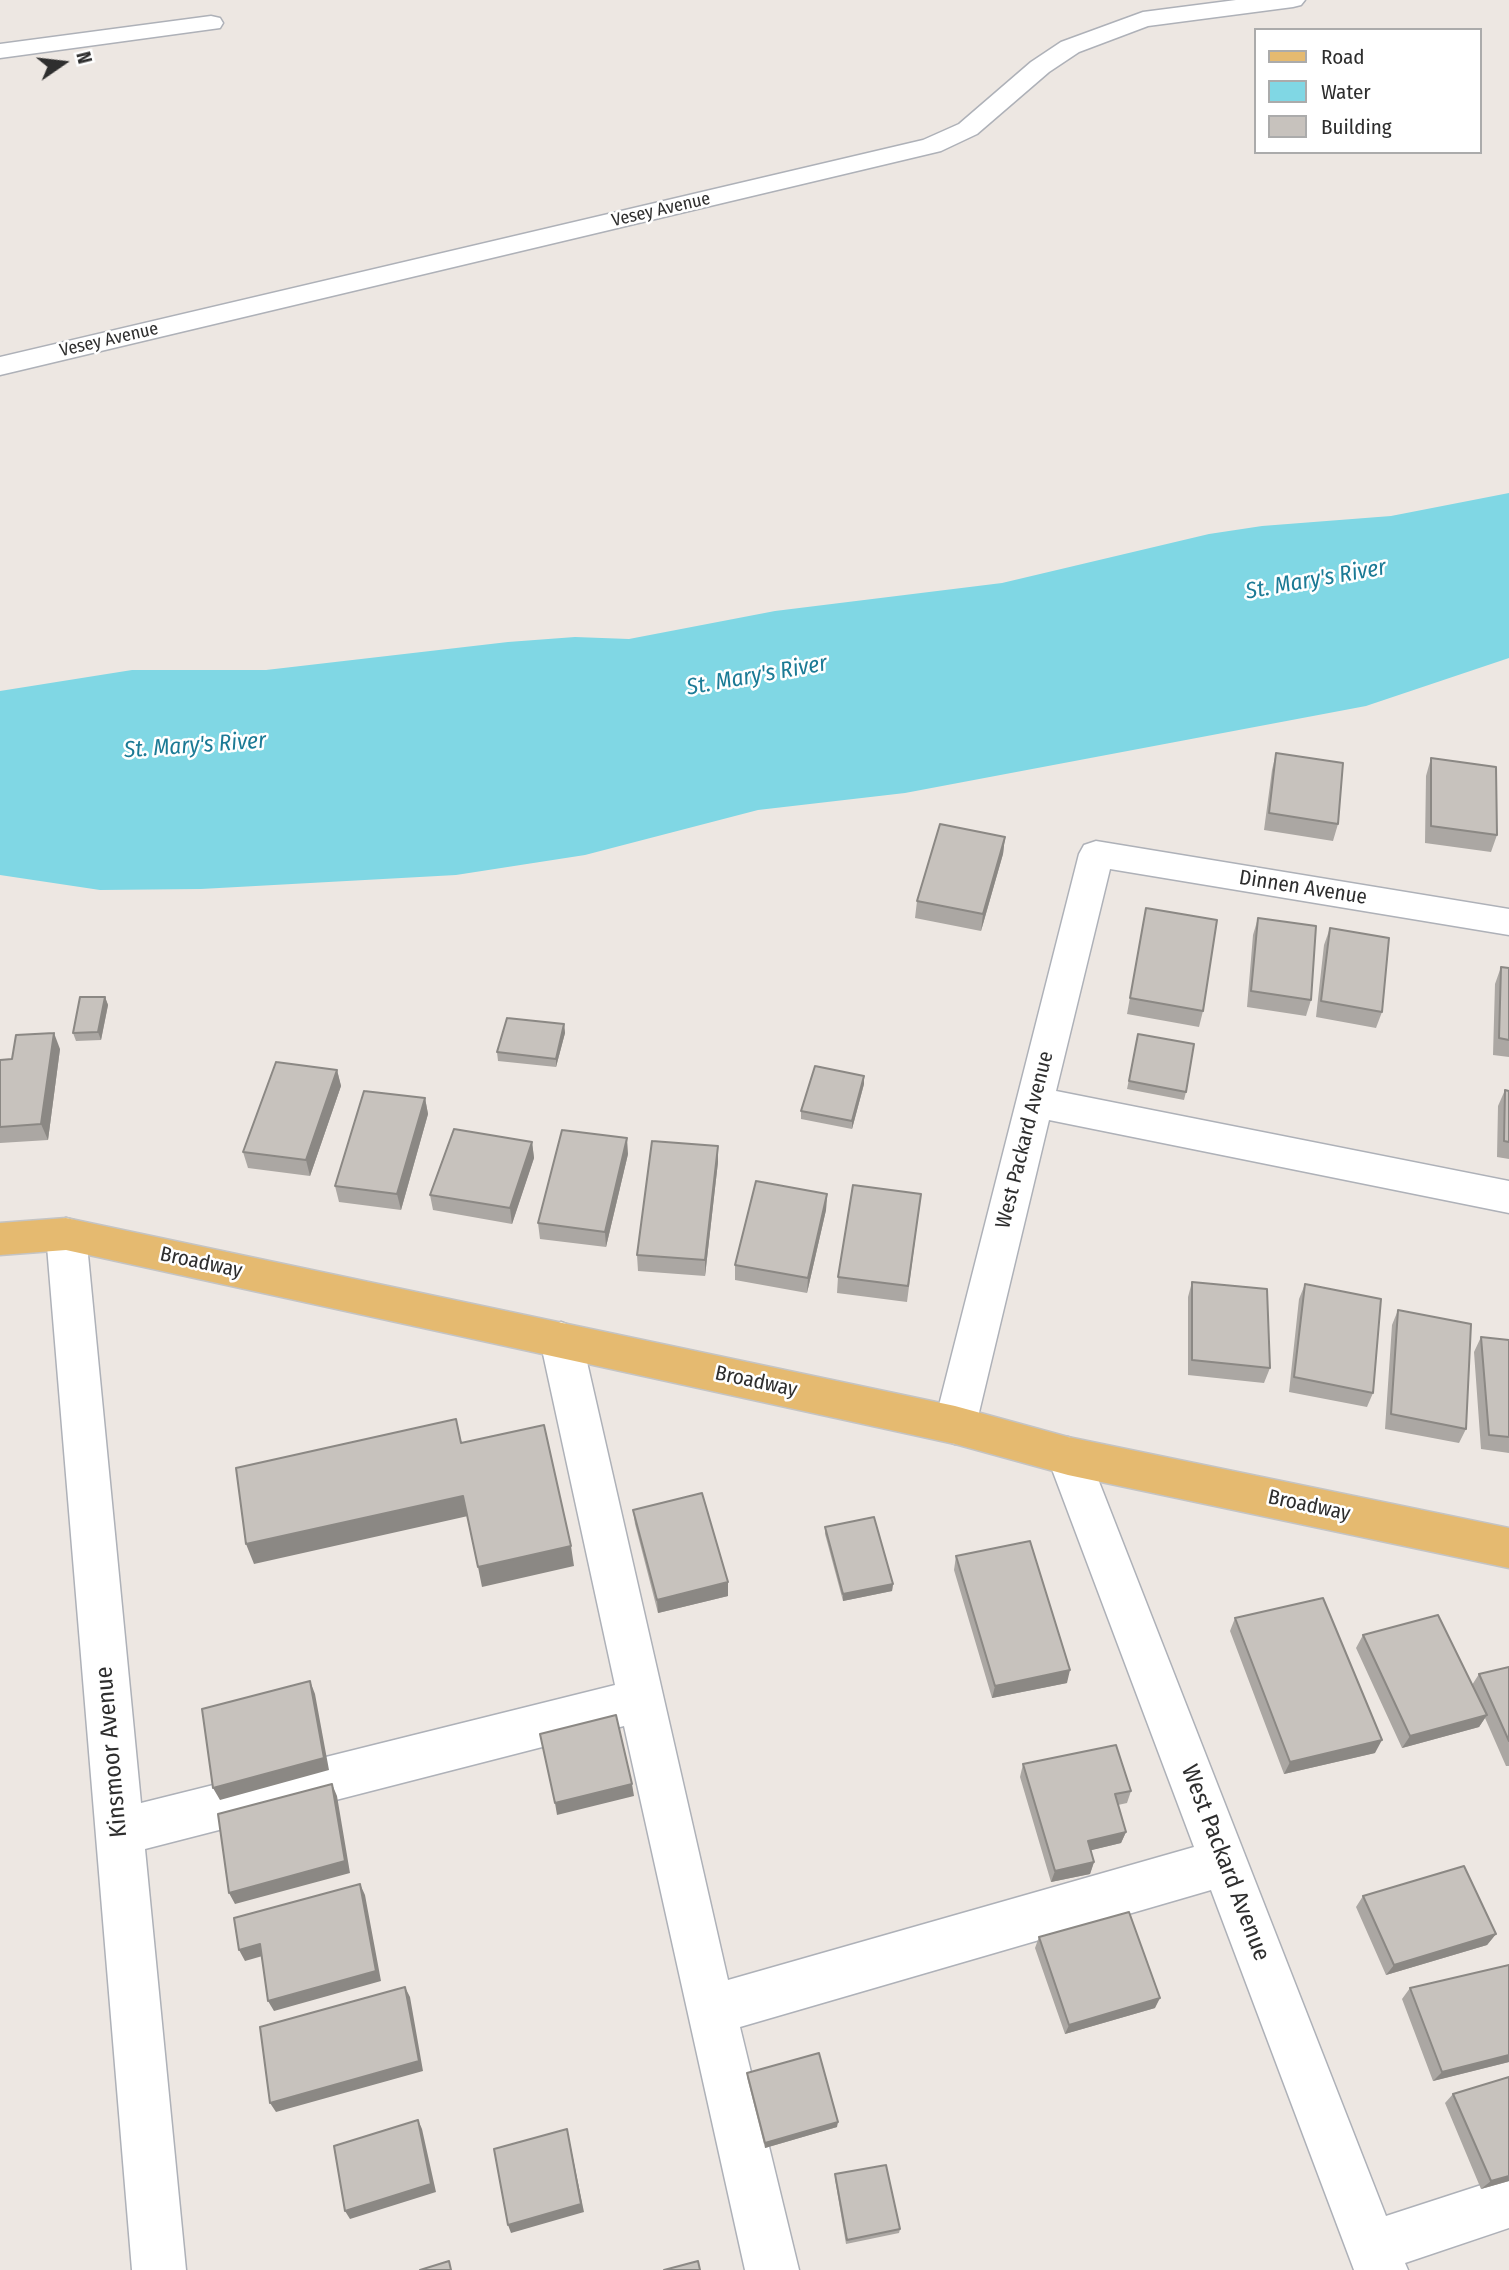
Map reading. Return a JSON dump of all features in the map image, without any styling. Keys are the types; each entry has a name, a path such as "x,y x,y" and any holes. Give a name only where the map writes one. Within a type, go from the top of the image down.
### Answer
{"main road":[{"name":"Broadway","path":"0,1239 66,1234 955,1425 1068,1456 1509,1548"}],"street":[{"name":"Vesey Avenue","path":"0,366 933,146 968,129 1040,67 1070,47 1143,19 1293,0"},
{"path":"0,51 211,23"},
{"name":"Dinnen Avenue","path":"1096,854 1509,922"},
{"name":"West Packard Avenue","path":"955,1425 1096,854"},
{"path":"1034,1102 1509,1197"},
{"name":"Kinsmoor Avenue","path":"66,1234 159,2270"},
{"path":"561,1340 772,2270"},
{"name":"West Packard Avenue","path":"1068,1456 1377,2258"},
{"path":"119,1832 641,1700"},
{"path":"712,2010 1224,1862"},
{"path":"1377,2258 1509,2203"}],"water":[{"name":"St. Mary's River","path":"1509,493 1509,658 1366,706 905,793 758,810 585,855 456,875 201,889 100,890 0,875 0,691 132,670 266,670 508,642 575,637 629,639 775,611 1002,583 1209,534 1262,526 1391,516"}],"building":[{"path":"1276,753 1343,763 1338,824 1269,813"},
{"path":"1431,758 1496,767 1497,835 1431,826"},
{"path":"940,824 1005,837 983,914 917,901"},
{"path":"1146,908 1217,920 1203,1011 1130,998"},
{"path":"1258,918 1316,926 1311,1000 1251,991"},
{"path":"1330,928 1389,938 1382,1012 1321,1001"},
{"path":"1501,967 1509,968 1509,1040 1499,1038"},
{"path":"80,997 105,997 98,1032 73,1033"},
{"path":"507,1018 564,1024 556,1059 497,1052"},
{"path":"54,1033 41,1124 0,1127 0,1060 12,1059 16,1035"},
{"path":"1138,1034 1194,1044 1186,1092 1129,1081"},
{"path":"276,1062 337,1070 306,1160 243,1152"},
{"path":"815,1066 864,1076 852,1121 801,1111"},
{"path":"1505,1090 1509,1091 1509,1142 1504,1141"},
{"path":"364,1091 425,1098 397,1194 335,1186"},
{"path":"454,1129 532,1142 510,1208 430,1195"},
{"path":"562,1130 627,1138 605,1232 538,1223"},
{"path":"652,1141 718,1146 705,1260 637,1255"},
{"path":"756,1181 827,1194 808,1278 735,1265"},
{"path":"853,1185 921,1194 908,1286 838,1277"},
{"path":"1192,1282 1267,1289 1270,1368 1192,1360"},
{"path":"1305,1284 1381,1299 1373,1393 1294,1377"},
{"path":"1398,1310 1471,1324 1466,1429 1391,1414"},
{"path":"1481,1337 1509,1340 1509,1437 1489,1435"},
{"path":"456,1419 461,1443 544,1425 571,1546 478,1567 463,1496 246,1544 236,1468"},
{"path":"702,1493 728,1582 657,1600 633,1510"},
{"path":"874,1517 893,1584 843,1594 825,1527"},
{"path":"1030,1541 1070,1670 995,1686 956,1556"},
{"path":"1323,1598 1382,1740 1290,1762 1235,1618"},
{"path":"1438,1615 1487,1715 1410,1736 1363,1635"},
{"path":"1509,1667 1509,1741 1479,1674"},
{"path":"310,1681 324,1758 213,1788 202,1709"},
{"path":"616,1715 632,1784 555,1803 540,1734"},
{"path":"1116,1745 1131,1791 1115,1794 1126,1832 1088,1841 1094,1862 1055,1871 1023,1764"},
{"path":"332,1784 345,1861 229,1893 218,1814"},
{"path":"1464,1866 1496,1934 1394,1965 1363,1896"},
{"path":"360,1884 376,1971 268,2001 260,1944 239,1950 234,1918"},
{"path":"1129,1912 1160,1998 1069,2025 1039,1937"},
{"path":"1509,1965 1509,2055 1442,2072 1410,1988"},
{"path":"405,1987 419,2061 270,2103 260,2027"},
{"path":"819,2053 838,2122 765,2143 747,2073"},
{"path":"1509,2077 1509,2176 1491,2181 1453,2094"},
{"path":"418,2120 431,2184 345,2211 334,2146"},
{"path":"567,2129 581,2204 508,2225 494,2149"},
{"path":"886,2165 900,2229 847,2240 835,2174"},
{"path":"449,2261 451,2270 420,2270"},
{"path":"698,2261 700,2270 664,2270"}]}
